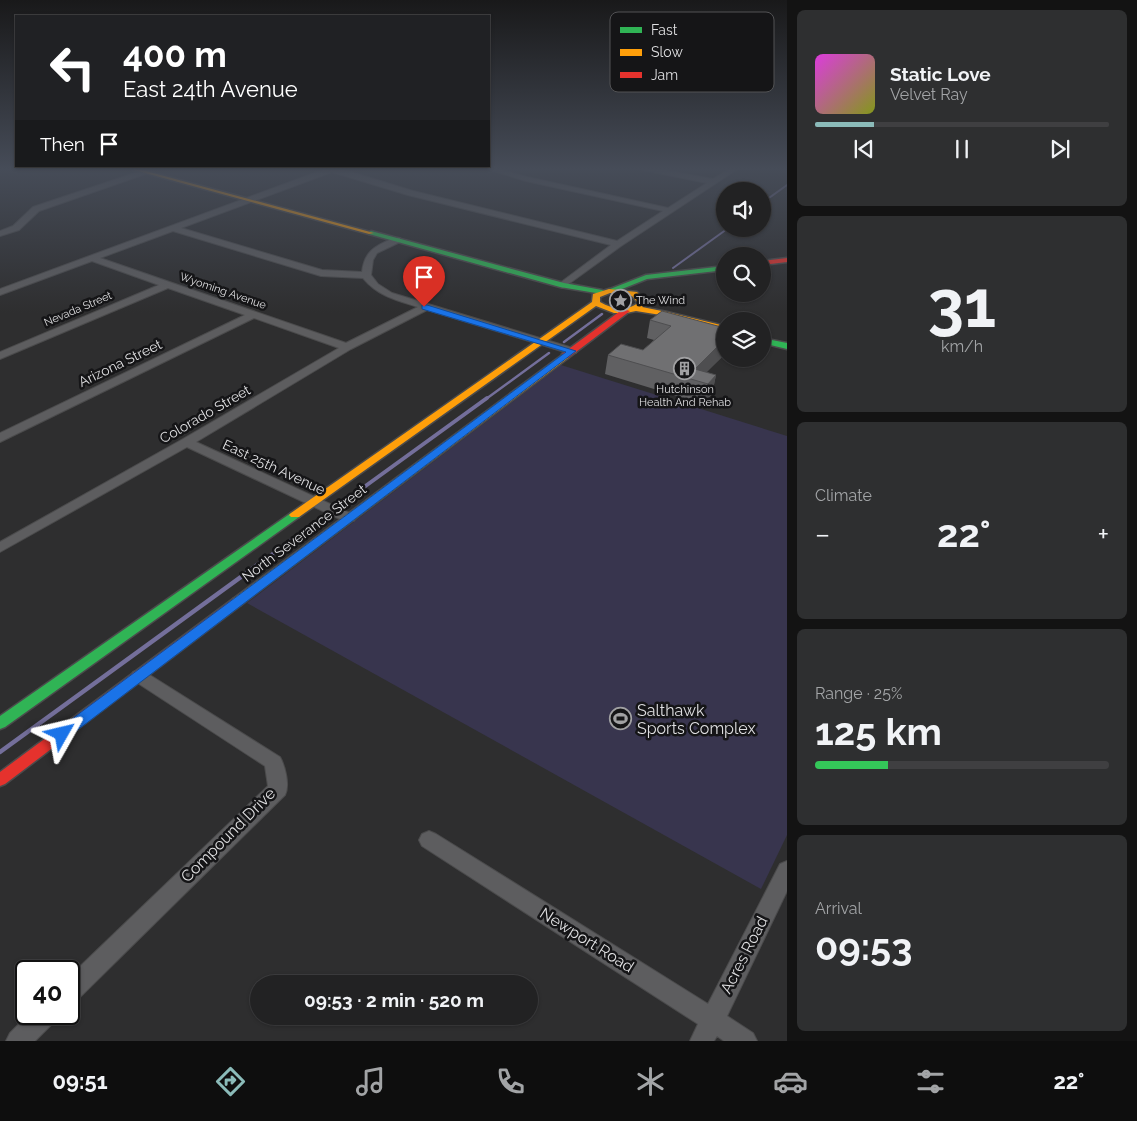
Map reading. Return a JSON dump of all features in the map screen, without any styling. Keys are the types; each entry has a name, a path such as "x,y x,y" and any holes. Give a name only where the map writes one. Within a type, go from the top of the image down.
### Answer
{"street":[{"path":"0,234 16,228 28,217"},
{"path":"0,292 203,217"},
{"path":"312,217 600,296 628,292 667,314 716,328"},
{"path":"507,217 618,244"},
{"path":"563,285 658,217"},
{"path":"173,228 321,273 366,275"},
{"path":"397,240 373,251 367,258 366,275 370,282 380,290 424,307 572,351"},
{"name":"Wyoming Avenue","path":"91,258 347,348"},
{"path":"771,262 787,260"},
{"name":"North Severance Street","path":"0,723 541,342 600,296 646,277 716,269"},
{"name":"North Severance Street","path":"0,780 572,351 666,282 692,272"},
{"name":"Nevada Street","path":"0,356 167,285"},
{"path":"600,296 604,308 642,301"},
{"name":"Colorado Street","path":"0,548 187,442 347,348 424,307"},
{"name":"Arizona Street","path":"0,438 253,315"},
{"path":"771,342 787,346"},
{"name":"East 25th Avenue","path":"187,442 349,518"},
{"name":"Compound Drive","path":"80,981 278,789 274,762 139,676"},
{"name":"Newport Road","path":"429,840 745,1041"},
{"name":"Acres Road","path":"702,1041 787,870"},
{"path":"18,1041 35,1025"}],"shaded area":[{"name":"Salthawk Sports Complex","path":"561,365 787,436 787,835 761,889 247,603"}],"building":[{"path":"662,311 716,326 716,348 695,369 716,375 708,384 608,355 621,344 643,350 671,326 650,320"}],"waterway":[{"path":"673,268 716,237"},
{"path":"564,342 602,314"},
{"path":"486,399 549,353"},
{"path":"342,503 487,398"},
{"path":"259,564 316,522"},
{"path":"0,752 260,563"}],"traffic: fast":[{"path":"371,233 563,285 602,292"},
{"path":"609,291 646,277 716,269"},
{"path":"771,342 787,346"},
{"path":"0,723 295,515"}],"traffic: slow":[{"path":"310,217 371,233"},
{"path":"609,291 634,294 643,303 632,310 626,311 607,309 596,303 596,296 609,291"},
{"path":"295,515 596,303"},
{"path":"637,309 667,314 716,327"},
{"path":"237,602 565,356"}],"traffic: jam":[{"path":"771,262 787,260"},
{"path":"565,356 626,311"},
{"path":"0,780 237,602"}],"place":[{"name":"The Wind","path":"620,300"},
{"name":"Hutchinson Health And Rehab","path":"685,368"},
{"name":"Salthawk Sports Complex","path":"621,719"}],"route":[{"path":"62,734 572,351 424,307"}]}
